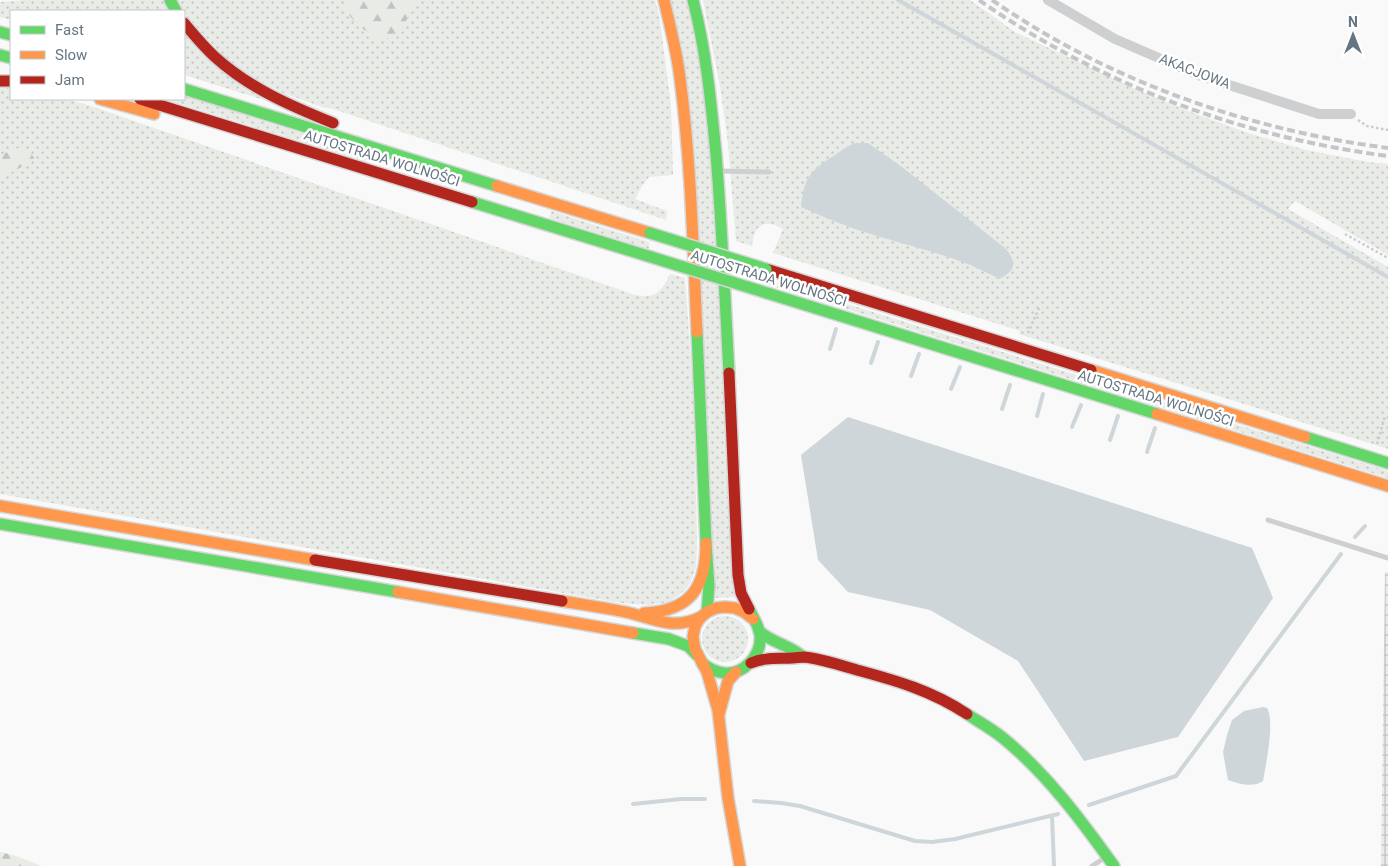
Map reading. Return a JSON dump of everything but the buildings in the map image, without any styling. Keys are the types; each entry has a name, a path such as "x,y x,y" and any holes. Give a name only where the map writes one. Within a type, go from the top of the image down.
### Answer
{"main road":[{"path":"664,0 680,78 690,177 706,543 710,585 709,600 704,615 696,626 693,635 693,645 709,676 719,714 730,816 740,866"},
{"path":"0,524 670,639 688,646 699,659 714,671 729,673 744,669 757,654 760,642 757,626 742,594 738,575 717,171 711,97 694,0"},
{"path":"185,24 198,42 217,61 258,89 314,116 402,146 433,165"},
{"name":"AUTOSTRADA WOLNOŚCI","path":"185,89 1388,463"},
{"path":"103,100 187,124 251,134"},
{"name":"AUTOSTRADA WOLNOŚCI","path":"143,100 1388,486"},
{"path":"0,506 630,613 674,624 689,623 716,608 727,606 747,612 766,638 774,643 796,649 803,657"},
{"path":"630,613 651,614 666,612 686,600 693,593 705,567 706,543"},
{"path":"751,663 768,658 803,657 902,682 952,704 1002,737 1055,789 1079,816 1111,861"},
{"path":"719,714 728,682 736,672"}],"street":[{"name":"AKACJOWA","path":"1048,0 1116,39 1198,75 1319,114 1351,114"}],"lane":[{"path":"717,171 770,172"},
{"path":"1268,520 1388,558"},
{"path":"1092,866 1111,861"}],"path":[{"path":"1351,114 1367,126 1388,130"},
{"path":"1345,234 1388,258"},
{"path":"1028,333 1039,308"},
{"path":"1377,444 1385,416"}],"shaded area":[{"path":"856,143 868,143 878,150 1005,248 1013,262 1009,273 999,279 965,263 858,230 801,207 806,183 813,172 843,149"},
{"path":"848,417 1252,548 1273,598 1178,737 1084,761 1018,661 930,610 848,592 818,560 801,455"},
{"path":"1388,572 1388,866 1381,866 1385,573"},
{"path":"1263,707 1267,708 1270,723 1263,781 1250,785 1228,780 1223,752 1232,720 1244,711"}],"green space":[{"path":"24,0 164,0 170,10 10,10 10,20 0,17 0,2"},
{"path":"177,0 655,0 659,14 671,105 673,175 649,177 635,199 667,211 666,220 283,93 234,67 188,18 185,10"},
{"path":"348,0 419,0 396,37 378,39 357,25 346,11"},
{"path":"671,0 689,0 708,109 734,597 714,598"},
{"path":"703,0 970,0 1015,32 1131,87 1188,111 1248,133 1306,150 1388,164 1388,255 1295,201 1288,209 1388,267 1388,449 1019,334 1020,331 773,253 783,229 770,224 765,224 758,228 752,246 736,241 728,143 720,86"},
{"path":"185,32 264,100 185,75"},
{"path":"0,87 10,87 10,100 70,100 88,105 635,295 648,296 657,293 661,290 670,274 685,278 694,405 696,567 690,583 684,591 669,602 649,605 621,603 0,494"},
{"path":"185,96 368,154 365,161 169,100 185,100"},
{"path":"21,147 28,149 34,158 31,163 0,179 0,155"},
{"path":"551,211 649,242 649,249 549,218"},
{"path":"766,279 1388,471 1388,478 766,284"},
{"path":"721,616 729,616 738,620 744,626 748,639 744,652 738,658 729,662 721,662 712,658 706,652 702,643 702,635 706,626 712,620"},
{"path":"0,852 13,855 42,866 0,866"}],"waterway":[{"path":"898,0 1388,277"},
{"path":"830,349 836,329"},
{"path":"871,363 878,342"},
{"path":"911,376 919,354"},
{"path":"951,389 960,367"},
{"path":"1002,409 1010,385"},
{"path":"1037,416 1043,394"},
{"path":"1072,427 1081,405"},
{"path":"1110,440 1118,416"},
{"path":"1147,452 1155,428"},
{"path":"1355,537 1365,526"},
{"path":"1089,805 1176,776 1341,554"},
{"path":"633,804 681,799 705,799"},
{"path":"754,801 800,806 915,841 932,842 955,839 1058,814"},
{"path":"1052,816 1054,866"}],"railway":[{"path":"979,0 1074,58 1123,82 1174,103 1226,121 1279,136 1388,156"},
{"path":"992,0 1037,29 1084,55 1132,78 1181,98 1232,115 1284,129 1388,148"}],"traffic: fast":[{"path":"170,0 175,10"},
{"path":"693,0 705,57 716,154 729,373"},
{"path":"0,32 10,35"},
{"path":"0,55 10,58"},
{"path":"185,89 497,186"},
{"path":"472,202 651,257"},
{"path":"650,233 766,269"},
{"path":"651,257 767,293"},
{"path":"767,293 1157,414"},
{"path":"697,332 709,586 707,612"},
{"path":"1305,437 1388,463"},
{"path":"0,524 398,592"},
{"path":"702,663 712,670 731,673 745,667 750,662 758,650 760,635 749,609"},
{"path":"759,631 803,657"},
{"path":"633,633 669,639 688,646 697,655"},
{"path":"967,714 1003,738 1049,782 1114,866"}],"traffic: slow":[{"path":"664,0 677,58 684,110 697,332"},
{"path":"104,100 154,114"},
{"path":"497,186 650,233"},
{"path":"1091,370 1305,437"},
{"path":"1157,414 1388,486"},
{"path":"0,506 315,560"},
{"path":"644,613 674,607 684,602 693,594 703,572 706,543"},
{"path":"398,592 633,633"},
{"path":"562,601 622,611 657,621 674,623 682,623 701,617"},
{"path":"740,866 728,798 718,710 707,672 695,649 693,637 695,626 700,618 716,608 735,608 753,619"},
{"path":"719,714 728,681 736,672"}],"traffic: jam":[{"path":"185,24 211,53 242,78 286,103 333,123"},
{"path":"0,81 10,81"},
{"path":"143,100 472,202"},
{"path":"766,269 1091,370"},
{"path":"729,373 738,575 741,593 749,609"},
{"path":"315,560 562,601"},
{"path":"751,663 767,659 803,657 824,661 914,687 941,699 967,714"}]}
